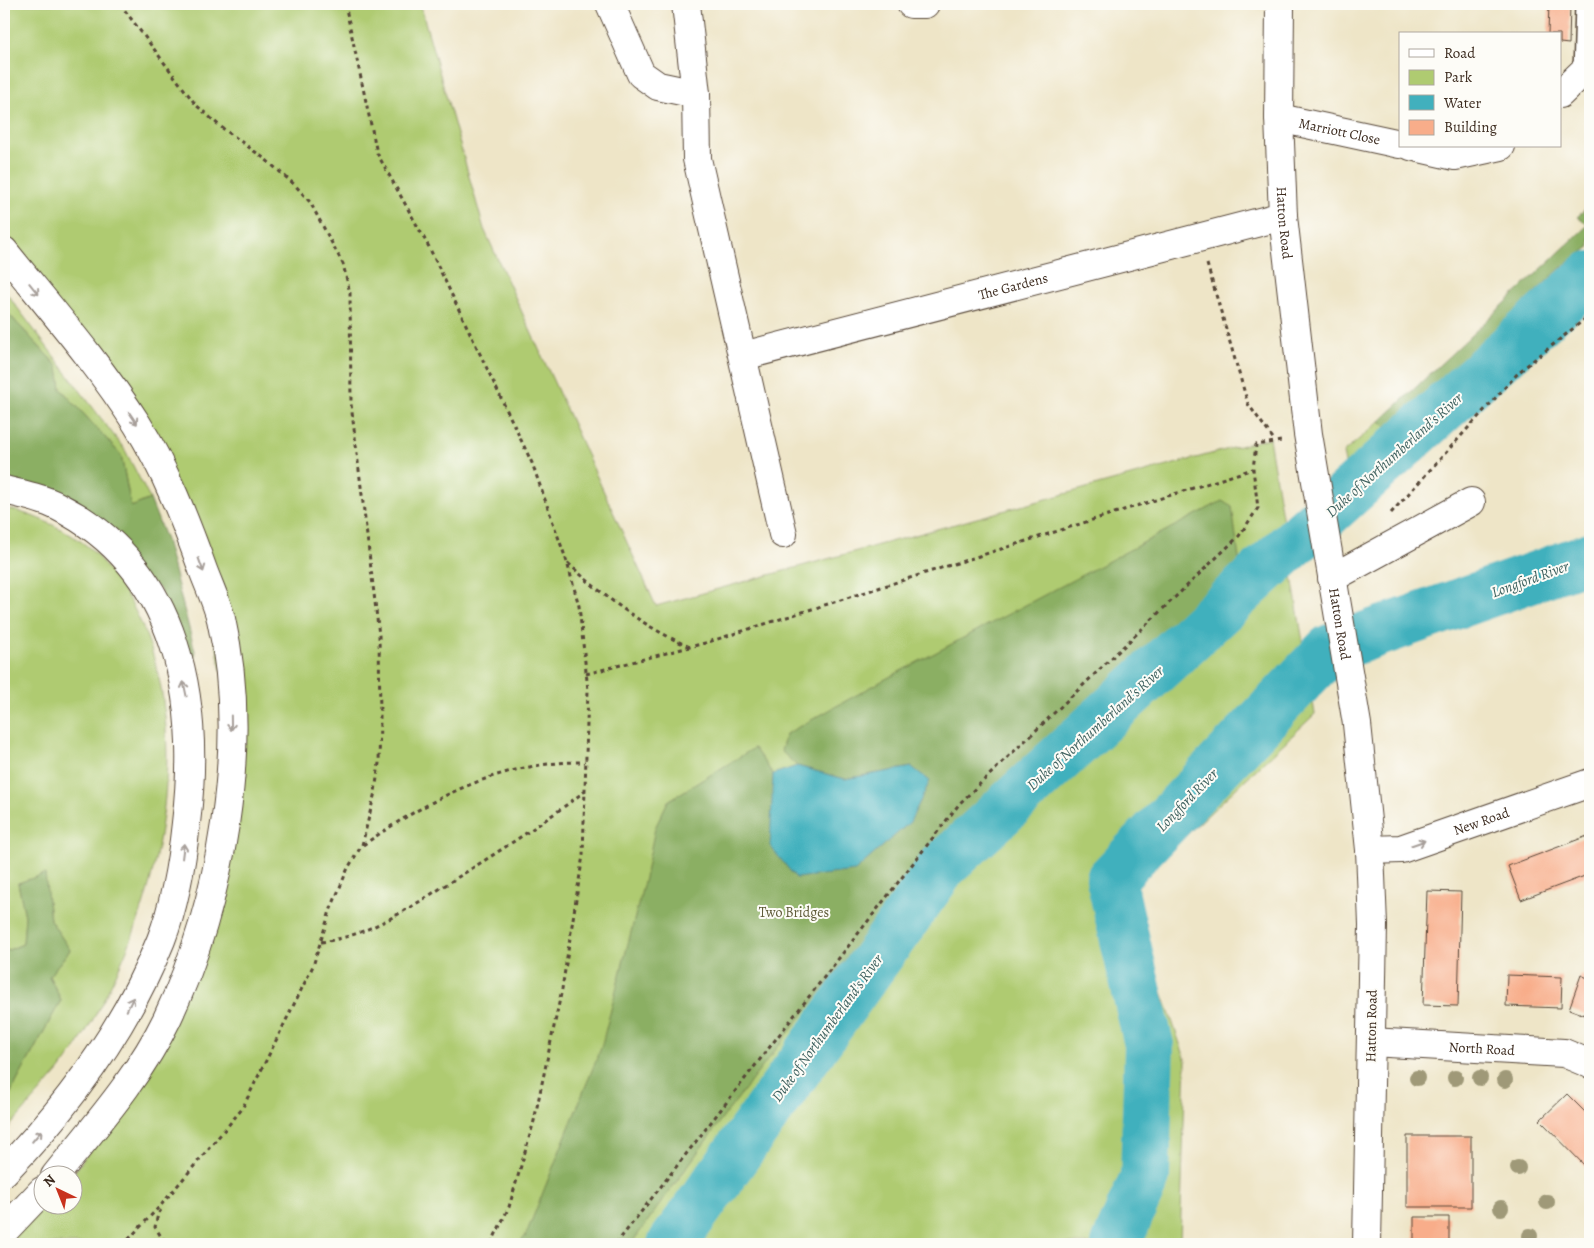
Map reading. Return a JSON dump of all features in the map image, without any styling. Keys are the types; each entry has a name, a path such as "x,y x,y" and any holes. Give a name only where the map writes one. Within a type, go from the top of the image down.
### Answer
{"main road":[{"path":"610,4 641,74 658,86 696,94"},
{"path":"686,4 696,94 697,159 782,534"},
{"path":"911,4 925,4"},
{"name":"Hatton Road","path":"1280,4 1279,118 1283,216 1310,447 1357,724 1370,850 1373,925 1367,1244"},
{"path":"1562,92 1586,69"},
{"name":"Marriott Close","path":"1279,118 1399,144"},
{"path":"1420,148 1455,156 1492,148"},
{"name":"The Gardens","path":"743,356 1283,216"},
{"path":"4,251 109,383 137,424 162,469 221,618 230,674 232,747 224,827 215,884 200,940 166,1021 128,1085 63,1166"},
{"path":"4,490 58,506 112,544 136,568 156,599 172,636 186,694 191,746 188,806 182,863 162,939 125,1015 75,1091 4,1172"},
{"path":"1330,570 1472,502"},
{"name":"New Road","path":"1370,850 1401,849 1590,783"},
{"name":"North Road","path":"1371,1042 1564,1053 1590,1064"},
{"path":"4,1231 32,1202"}],"lane":[{"path":"1583,4 1586,69"}],"path":[{"path":"120,4 196,105 220,127 265,159 295,184 310,202 343,264 350,293 351,404 379,635 378,763 362,845 341,886 314,966 242,1109 162,1204 124,1244"},
{"path":"345,4 378,154 429,247 532,463 567,562 579,606 586,674 583,855 562,989 534,1121 509,1207 491,1244"},
{"path":"1199,238 1248,404 1275,441"},
{"path":"1388,516 1519,372 1590,315"},
{"path":"616,1244 960,803 1239,536 1258,508 1253,469 1256,445 1275,441 1294,441 1310,447"},
{"path":"586,674 690,647 1253,469"},
{"path":"567,562 593,587 650,627 690,647"},
{"path":"362,845 396,822 463,786 511,769 555,762 586,762"},
{"path":"321,942 344,939 414,904 505,848 585,791"},
{"path":"161,1210 155,1227 162,1238 170,1244"}],"green space":[{"name":"Two Bridges","path":"4,4 420,4 484,229 656,606 1269,438 1315,714 1127,891 1186,1061 1180,1244 4,1244 32,1216 82,1216 82,1166 79,1166 166,1038 238,765 193,516 4,241"},
{"path":"1590,205 1590,247 1564,265 1389,430 1380,421 1588,225 1577,217"},
{"path":"4,290 125,450 150,499 131,507 121,455 61,389 58,367 4,309"},
{"path":"4,309 58,367 61,389 121,455 131,507 150,499 166,540 196,655 188,657 159,588 4,478"},
{"path":"1380,421 1389,430 1348,478 1343,453"},
{"path":"1222,501 1232,507 1240,566 960,817 905,883 725,1115 631,1244 517,1244 525,1237 601,1048 645,878 655,828 668,801 754,748 773,774 773,806 912,767 845,779 797,766 781,751 786,734 880,682"},
{"path":"4,508 27,514 50,524 92,550 109,571 137,614 155,661 165,713 167,766 162,820 152,873 137,924 118,970 92,1022 68,1059 4,1133 4,1105 61,1000 49,976 70,950 50,920 48,900 18,883 25,916 23,944 4,952"},
{"path":"45,874 50,920 70,950 49,976 61,1000 4,1105 4,952 23,944 25,916 18,883"}],"water":[{"path":"797,766 845,779 912,767 930,781 910,822 855,871 796,878 770,846 773,774"}],"building":[{"path":"1549,4 1570,4 1569,44 1562,43 1562,32 1548,32"},
{"path":"1590,835 1590,874 1521,900 1508,866"},
{"path":"1427,891 1461,892 1458,1006 1423,1005"},
{"path":"1507,975 1562,977 1561,1008 1506,1006"},
{"path":"1581,975 1590,979 1590,1017 1569,1009"},
{"path":"1567,1094 1590,1117 1590,1171 1540,1120"},
{"path":"1407,1136 1471,1136 1471,1207 1407,1207"},
{"path":"1414,1217 1449,1217 1449,1244 1414,1244"}],"waterway":[{"name":"Duke of Northumberland's River","path":"672,1244 943,866 1266,568 1590,276"},
{"name":"Longford River","path":"1116,1244 1145,1177 1149,1045 1111,879 1330,649 1590,557"}]}
